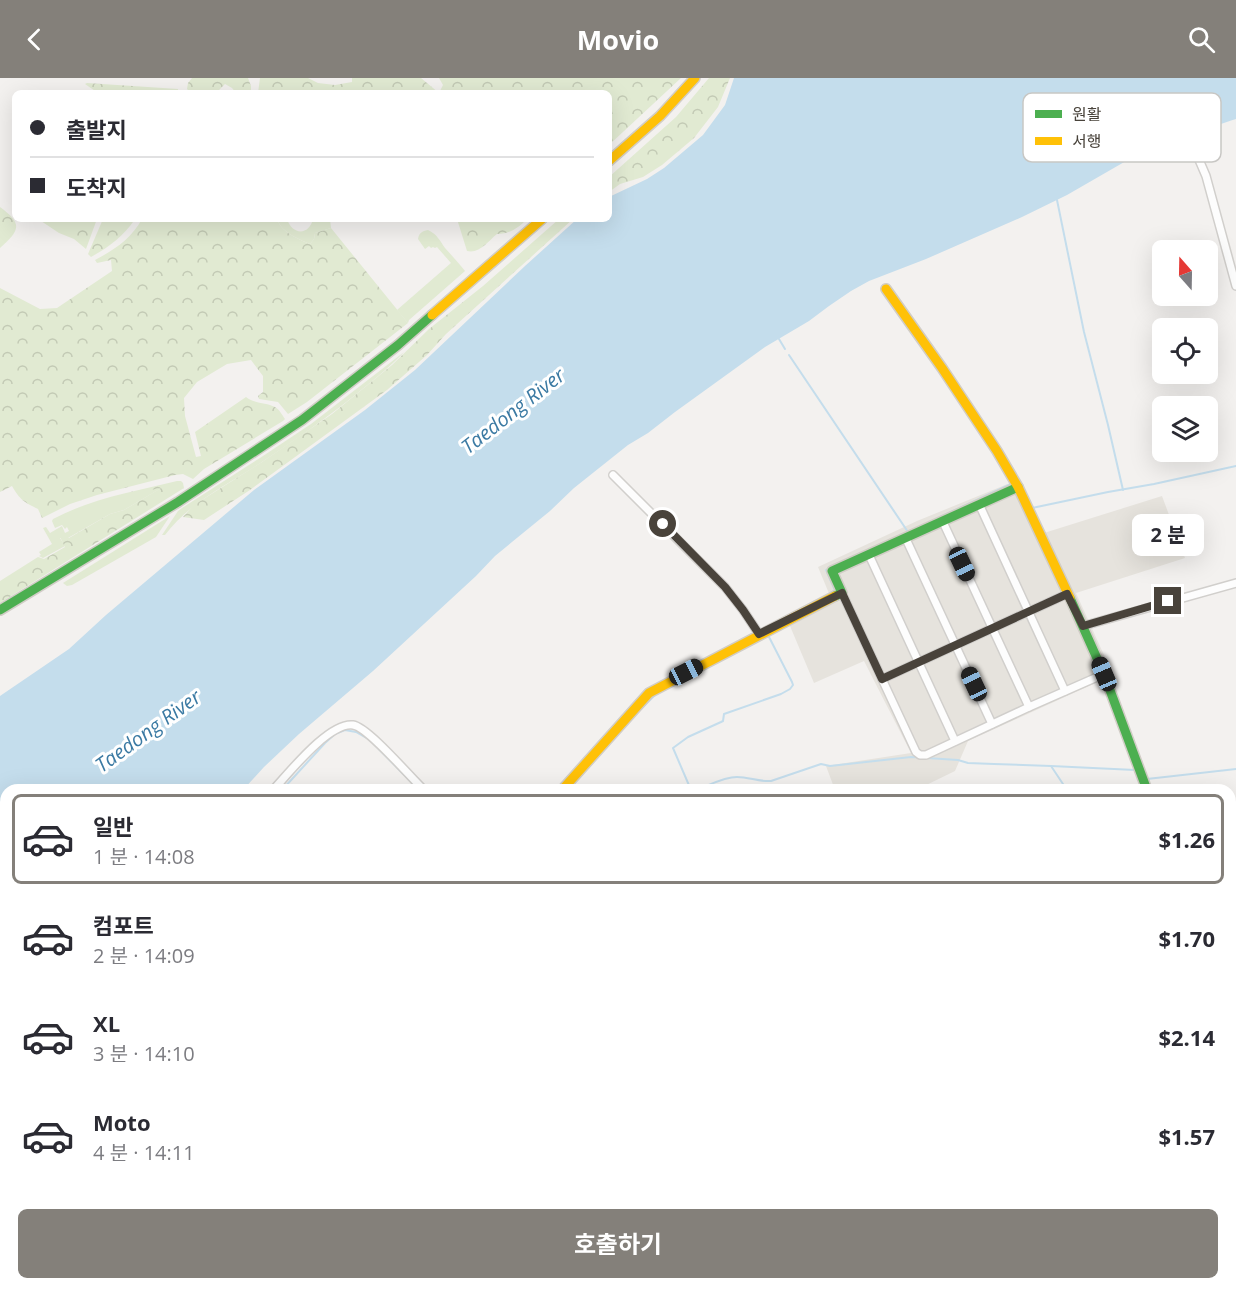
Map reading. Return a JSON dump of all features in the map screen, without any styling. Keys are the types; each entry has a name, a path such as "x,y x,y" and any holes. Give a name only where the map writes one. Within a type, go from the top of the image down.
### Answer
{"main road":[{"path":"612,158 660,116 695,78"},
{"path":"0,610 178,502 285,432 370,367 538,222"},
{"path":"886,289 997,451 1018,487 1104,674 1145,784"},
{"path":"567,784 650,693 759,634 842,593 832,571 1018,487"}],"street":[{"path":"1200,162 1206,176 1236,286"},
{"path":"613,475 725,587 759,634"},
{"path":"979,504 1065,691"},
{"path":"943,522 1029,707"},
{"path":"906,539 992,724"},
{"path":"869,555 955,741"},
{"path":"1083,626 1236,583"},
{"path":"842,593 916,752 920,755 926,755 1104,674"},
{"path":"882,679 1067,594"},
{"path":"279,784 321,739 340,727 354,725 368,733 418,784"}],"shaded area":[{"path":"1020,479 1044,533 1162,496 1185,558 1076,593 1113,675 968,741 955,771 928,784 833,784 826,766 911,753 864,661 814,683 790,626 833,603 818,567 917,521"}],"green space":[{"path":"192,78 248,78 251,90 234,90 225,84 219,90 188,90 188,83"},
{"path":"260,78 308,78 318,83 335,85 352,82 352,78 421,78 435,90 258,90"},
{"path":"439,78 681,78 612,142 612,90 440,90 443,85"},
{"path":"709,78 730,78 718,107 694,138 662,165 643,177 620,184 612,190 612,174 676,117"},
{"path":"87,83 178,90 94,90 85,84"},
{"path":"0,207 12,217 12,222 15,222 16,227 12,236 0,248"},
{"path":"42,222 96,222 86,249 74,239 59,233"},
{"path":"102,222 133,222 116,241 91,257 88,254"},
{"path":"140,222 278,222 286,231 310,244 315,233 331,228 408,323 307,402 288,414 278,402 259,399 258,396 263,392 263,376 251,360 227,364 197,382 184,398 185,416 196,457 201,456 195,432 246,397 275,407 285,419 204,469 193,479 183,474 175,475 97,495 70,504 42,518 38,509 17,495 12,486 0,492 0,288 40,309 57,308 112,271 111,260 97,263 95,260 109,252 133,232"},
{"path":"278,222 288,222 296,231 304,231 312,222 330,222 331,228 315,233 310,244 295,237"},
{"path":"458,222 524,222 514,230 497,234 480,249 467,251"},
{"path":"556,222 570,222 387,390 250,490 204,520 183,517 194,505 332,414 392,365 429,329 483,286"},
{"path":"428,230 436,236 465,271 408,323 397,310 451,263 437,247 429,246 425,249 418,239 421,233"},
{"path":"404,352 377,377 311,429 196,504 165,535 162,535 178,511 311,424"},
{"path":"177,481 183,483 184,488 0,603 0,581 38,557 44,559 65,547 60,537 64,535 69,538 161,488 126,495 126,493"},
{"path":"163,487 124,510 110,514 68,538 60,538 65,546 43,558 39,556 41,555 39,552 52,544 43,528 46,527 50,533 62,526 65,533 69,531 62,525 55,528 53,519 107,498"},
{"path":"170,516 156,537 72,585 67,586 63,583"}],"water":[{"name":"Taedong River","path":"734,78 1236,78 1236,119 1221,124 1221,93 1023,93 1023,162 1124,162 1067,195 1022,217 869,281 765,347 648,433 628,445 574,488 495,556 373,671 299,734 248,784 0,784 0,696 69,649 254,490 365,410 415,370 574,222 612,222 612,196 664,168 703,135 725,105"}],"waterway":[{"path":"1057,200 1084,332 1123,490"},
{"path":"779,339 785,349"},
{"path":"789,355 908,532"},
{"path":"1032,508 1236,466"},
{"path":"940,517 1013,483"},
{"path":"829,569 826,570 836,593"},
{"path":"688,784 673,748 688,737 723,721 724,714 781,694 793,685 768,635"},
{"path":"641,709 656,694"},
{"path":"287,784 325,743 335,734 345,730 356,732 370,740 413,784"},
{"path":"711,784 732,777 771,781 821,764 830,766 911,757 958,760 968,763 1051,766 1063,784"},
{"path":"1051,766 1135,770"},
{"path":"1147,777 1147,779 1236,769"}],"traffic: fast":[{"path":"0,610 178,502 302,420 398,345 432,315"},
{"path":"835,596 842,593 832,571 1018,487"},
{"path":"1070,598 1104,674 1145,784"}],"traffic: slow":[{"path":"612,158 660,116 695,78"},
{"path":"432,315 539,222"},
{"path":"886,289 997,451 1018,487 1070,598"},
{"path":"567,784 649,693 835,596"}],"route":[{"path":"663,524 725,587 759,634 842,593 882,679 1067,594 1083,626 1168,601"}]}
